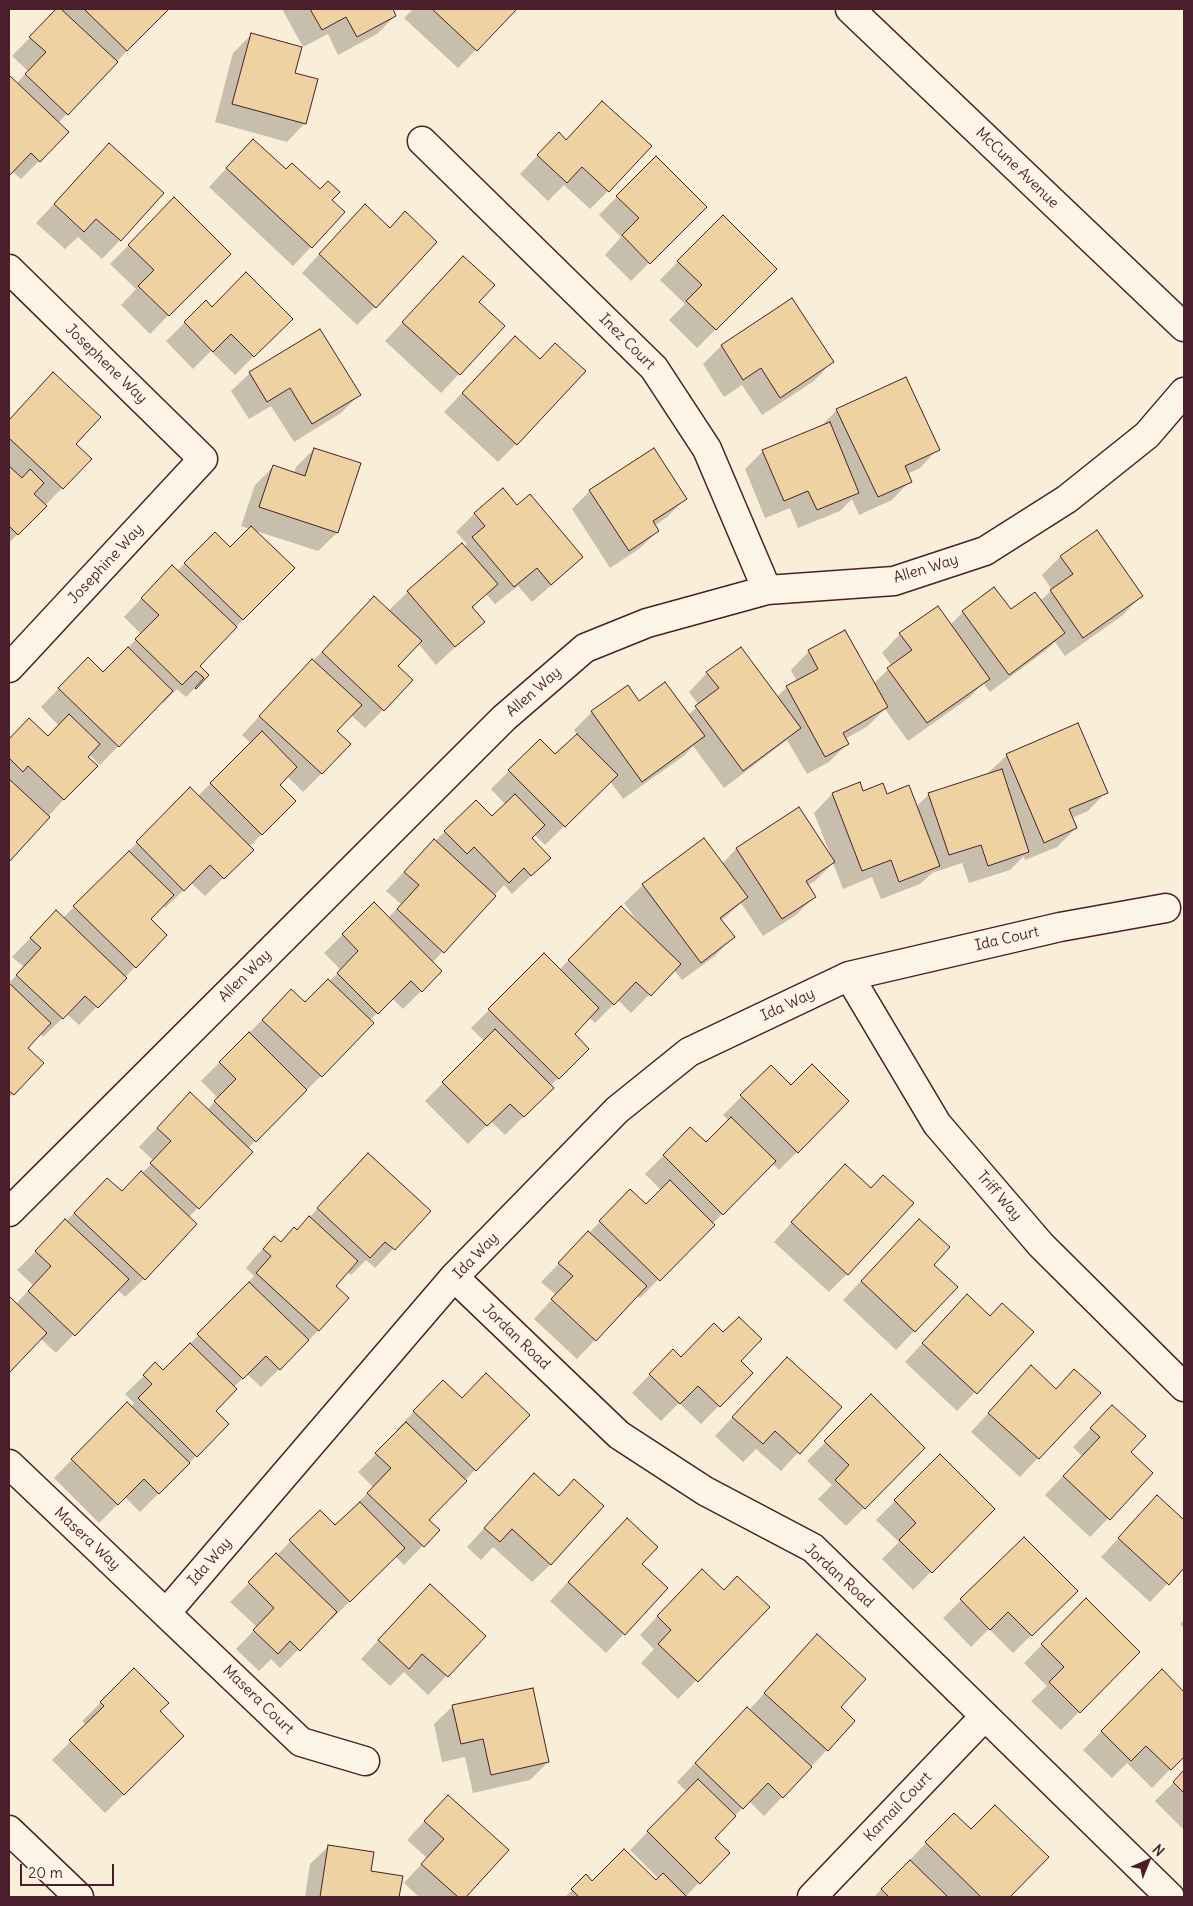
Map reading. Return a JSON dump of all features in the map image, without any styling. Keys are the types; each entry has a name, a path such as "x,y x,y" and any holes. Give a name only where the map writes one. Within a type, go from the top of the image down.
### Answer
{"street":[{"name":"McCune Avenue","path":"850,9 1184,327"},
{"name":"Inez Court","path":"422,141 654,368 707,449 767,590"},
{"name":"Josephene Way","path":"9,268 203,459"},
{"name":"Allen Way","path":"9,1212 504,718 585,648 647,622 767,590 894,581 985,551 1067,499 1147,435 1184,392"},
{"name":"Josephine Way","path":"9,668 203,459"},
{"name":"Ida Court","path":"849,976 1060,927 1166,908"},
{"name":"Ida Way","path":"166,1613 454,1277 617,1110 689,1052 849,976"},
{"name":"Triff Way","path":"849,976 937,1124 1041,1245 1184,1387"},
{"name":"Jordan Road","path":"454,1277 619,1435 706,1491 813,1548 1170,1897"},
{"name":"Masera Way","path":"9,1464 166,1613"},
{"name":"Masera Court","path":"166,1613 302,1742 365,1761"},
{"name":"Karnail Court","path":"812,1897 985,1716"},
{"path":"9,1830 79,1897"}],"building":[{"path":"56,9 61,9 118,62 68,115 25,74 46,52 29,37"},
{"path":"84,9 169,9 127,51"},
{"path":"310,9 393,9 396,16 357,37 346,17 322,30"},
{"path":"432,9 517,9 477,51"},
{"path":"251,33 302,47 295,73 318,79 306,124 232,104"},
{"path":"9,75 69,132 40,162 31,153 9,176"},
{"path":"602,101 652,146 609,192 582,167 567,183 537,155 559,132 566,140"},
{"path":"253,139 286,169 292,163 320,189 328,181 340,192 332,200 345,212 312,248 226,168"},
{"path":"109,143 164,193 121,241 96,219 84,232 54,204"},
{"path":"656,156 707,207 650,264 622,235 639,218 616,196"},
{"path":"174,197 231,254 169,316 138,286 154,270 128,245"},
{"path":"365,204 390,228 405,211 437,242 376,308 319,254"},
{"path":"723,215 777,269 716,330 686,301 702,285 677,261"},
{"path":"463,256 495,285 479,302 505,326 460,375 402,322"},
{"path":"246,272 293,319 254,357 231,334 213,352 184,322 206,300 212,307"},
{"path":"792,298 834,362 780,398 761,368 743,380 721,345"},
{"path":"320,329 361,395 312,424 290,388 267,402 249,372"},
{"path":"515,336 540,359 555,343 586,371 517,445 462,393"},
{"path":"53,372 101,417 76,444 92,459 63,489 9,438 9,420"},
{"path":"906,377 940,450 905,466 912,482 878,497 836,409"},
{"path":"830,422 859,493 817,510 808,491 784,501 762,450"},
{"path":"314,448 361,463 338,533 259,507 273,465 305,476"},
{"path":"654,448 687,499 653,521 659,531 629,551 589,490"},
{"path":"9,466 22,478 30,469 44,483 34,494 47,506 18,535 9,526"},
{"path":"503,488 517,505 530,494 583,557 551,585 537,568 514,587 472,537 485,526 474,513"},
{"path":"251,526 295,568 243,620 184,563 215,532 230,547"},
{"path":"1097,530 1143,596 1083,638 1050,590 1073,574 1060,556"},
{"path":"462,543 498,584 472,607 485,622 455,647 407,591"},
{"path":"172,565 237,627 200,666 209,675 196,689 204,678 196,671 182,685 135,639 159,615 141,598"},
{"path":"994,587 1011,609 1035,592 1065,633 1009,675 962,611"},
{"path":"374,596 422,641 398,666 413,680 384,711 322,652"},
{"path":"938,606 990,679 927,723 887,668 912,650 899,633"},
{"path":"845,630 888,707 843,733 849,744 825,757 786,686 818,669 808,650"},
{"path":"128,647 173,691 119,747 58,688 88,657 103,672"},
{"path":"741,647 801,728 743,771 695,706 719,688 706,672"},
{"path":"312,659 362,705 337,731 351,744 322,774 259,716"},
{"path":"665,682 705,736 642,782 591,711 628,685 639,701"},
{"path":"69,714 100,744 88,757 98,766 64,800 28,766 23,772 9,758 9,739 29,718 48,736"},
{"path":"1078,723 1108,793 1069,809 1077,828 1044,843 1006,754"},
{"path":"262,731 297,767 280,785 296,801 262,835 210,783"},
{"path":"577,734 618,775 565,827 508,770 540,739 555,754"},
{"path":"1002,769 1029,852 988,866 981,845 949,855 928,793"},
{"path":"9,779 50,817 9,862"},
{"path":"860,782 863,791 883,783 887,794 909,785 940,866 899,882 891,860 862,871 832,793"},
{"path":"190,787 254,850 224,879 210,865 184,891 136,842"},
{"path":"515,794 545,825 532,838 551,858 531,876 524,868 509,883 474,847 467,854 444,831 476,800 492,816"},
{"path":"799,807 835,862 806,881 816,897 782,919 736,848"},
{"path":"704,838 748,897 720,918 735,937 701,963 642,884"},
{"path":"434,839 496,896 444,953 397,909 419,885 404,872"},
{"path":"129,851 174,895 151,919 167,935 136,968 73,906"},
{"path":"374,902 442,971 422,992 411,981 378,1014 337,973 358,951 342,934"},
{"path":"621,906 681,964 651,996 636,982 614,1005 568,960"},
{"path":"56,910 127,978 98,1008 85,996 63,1019 16,975 41,948 30,938"},
{"path":"544,953 599,1008 575,1034 589,1049 559,1079 488,1009"},
{"path":"328,979 374,1023 322,1077 262,1020 291,989 305,1002"},
{"path":"9,983 51,1023 28,1048 44,1063 14,1095 9,1091"},
{"path":"495,1029 554,1088 524,1117 510,1104 487,1126 442,1082"},
{"path":"249,1032 307,1090 256,1142 214,1101 236,1079 219,1062"},
{"path":"812,1064 849,1101 798,1153 740,1095 771,1065 791,1085"},
{"path":"190,1092 253,1152 199,1209 150,1163 171,1141 157,1128"},
{"path":"731,1117 776,1161 723,1215 663,1155 690,1127 706,1142"},
{"path":"368,1153 431,1211 395,1250 385,1242 370,1258 317,1208"},
{"path":"845,1164 871,1188 883,1175 914,1203 848,1275 791,1222"},
{"path":"141,1171 197,1224 145,1280 74,1213 107,1178 122,1191"},
{"path":"670,1180 715,1225 660,1281 599,1221 630,1189 646,1204"},
{"path":"309,1216 358,1261 336,1286 349,1298 319,1331 256,1273 271,1256 263,1249 274,1236 281,1242 294,1227 297,1230"},
{"path":"65,1219 129,1279 75,1336 28,1291 51,1266 35,1251"},
{"path":"919,1219 950,1247 934,1265 958,1287 915,1332 861,1281"},
{"path":"588,1231 647,1286 596,1341 551,1299 573,1276 558,1263"},
{"path":"249,1282 309,1340 280,1370 266,1356 243,1379 197,1334"},
{"path":"967,1294 990,1316 1002,1303 1034,1332 977,1394 922,1343"},
{"path":"9,1296 47,1333 9,1373"},
{"path":"739,1317 762,1339 741,1361 753,1373 720,1407 698,1386 680,1404 649,1374 673,1349 681,1357 714,1323 723,1332"},
{"path":"190,1343 237,1389 216,1411 229,1424 197,1457 138,1398 152,1384 143,1375 155,1362 163,1370"},
{"path":"787,1357 842,1407 800,1454 775,1431 763,1444 732,1417"},
{"path":"1031,1365 1056,1389 1074,1369 1101,1393 1039,1459 988,1413"},
{"path":"486,1373 530,1415 476,1471 413,1411 443,1380 462,1398"},
{"path":"871,1394 925,1448 865,1509 835,1480 849,1465 824,1441"},
{"path":"127,1402 190,1463 159,1494 144,1479 118,1505 71,1459"},
{"path":"1112,1405 1146,1436 1131,1452 1153,1473 1110,1520 1063,1476 1100,1437 1090,1428"},
{"path":"406,1422 467,1481 429,1520 440,1530 424,1547 367,1493 391,1468 375,1453"},
{"path":"940,1454 995,1509 932,1573 899,1540 916,1523 894,1500"},
{"path":"534,1473 559,1496 574,1479 604,1506 551,1565 512,1529 500,1542 484,1528"},
{"path":"1157,1495 1184,1518 1184,1568 1169,1585 1118,1538"},
{"path":"360,1502 405,1548 350,1602 289,1540 320,1510 335,1525"},
{"path":"627,1518 658,1547 642,1564 668,1588 625,1635 568,1582"},
{"path":"1024,1537 1078,1591 1032,1636 1008,1612 990,1630 960,1599"},
{"path":"276,1553 337,1612 300,1651 290,1641 278,1654 253,1630 274,1608 248,1582"},
{"path":"702,1569 724,1590 737,1576 770,1607 698,1682 658,1644 671,1630 657,1616"},
{"path":"430,1584 486,1636 448,1677 422,1654 409,1669 378,1640"},
{"path":"1086,1598 1140,1652 1080,1713 1049,1682 1064,1667 1041,1644"},
{"path":"817,1634 866,1679 841,1707 855,1721 828,1751 764,1693"},
{"path":"134,1668 169,1703 160,1711 184,1736 124,1795 69,1740 104,1706 100,1702"},
{"path":"1162,1669 1184,1692 1184,1757 1171,1770 1146,1746 1131,1761 1101,1731"},
{"path":"533,1688 549,1762 491,1775 483,1739 461,1744 452,1705"},
{"path":"747,1707 812,1767 783,1798 768,1783 743,1809 695,1763"},
{"path":"1184,1770 1184,1793 1173,1782"},
{"path":"698,1779 736,1816 715,1838 730,1853 700,1884 647,1831"},
{"path":"448,1795 509,1850 466,1897 458,1897 421,1864 444,1839 424,1821"},
{"path":"995,1805 1049,1857 1010,1897 981,1897 925,1842 954,1813 971,1829"},
{"path":"328,1845 374,1852 371,1871 403,1876 399,1897 320,1897"},
{"path":"624,1849 656,1880 663,1873 687,1897 579,1897 571,1889 586,1874 592,1881"},
{"path":"910,1860 948,1897 889,1897 881,1889"}]}
